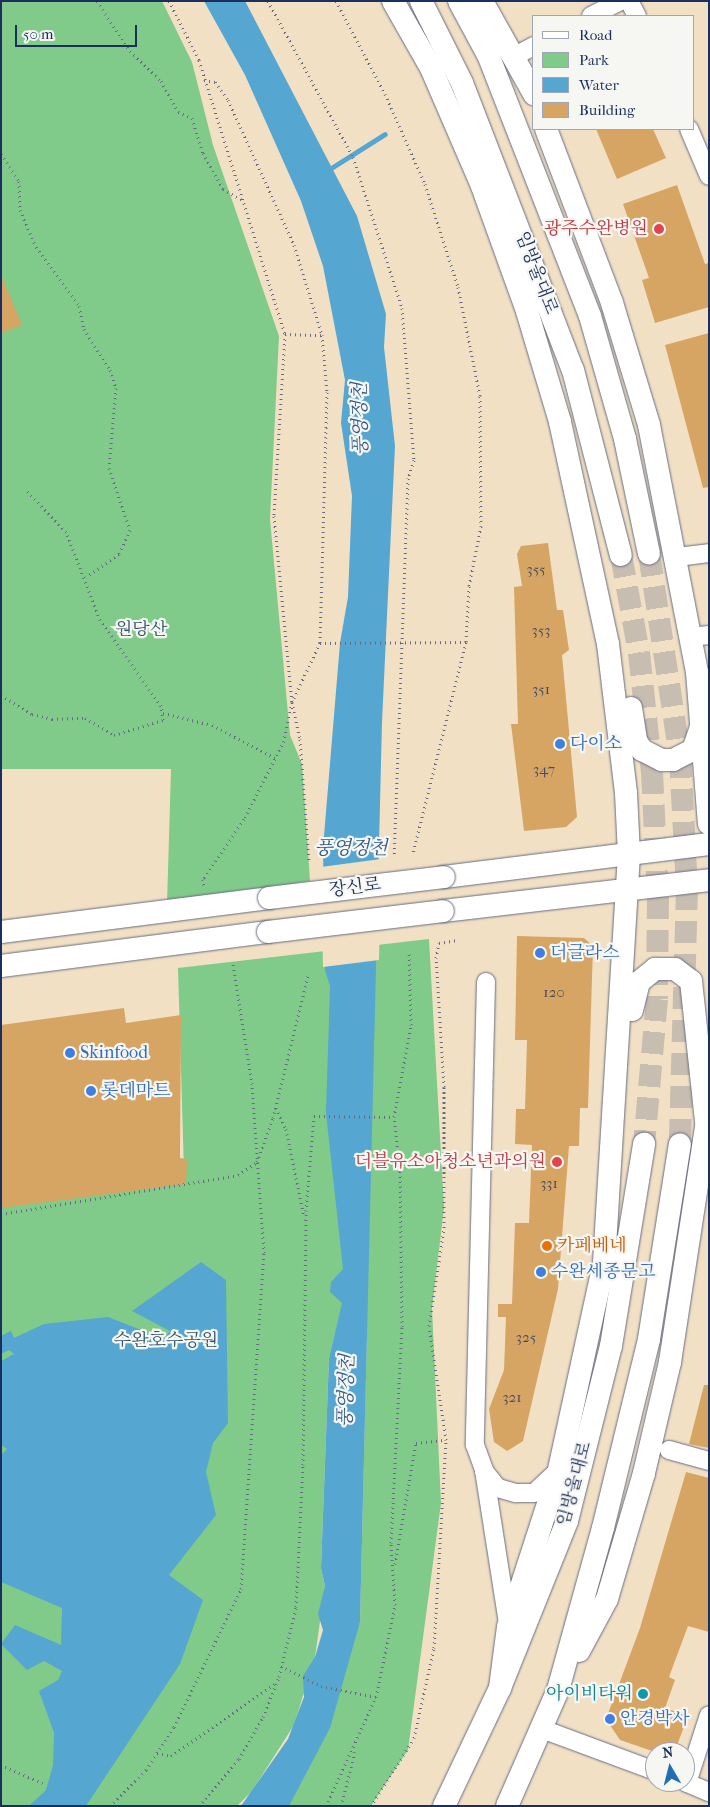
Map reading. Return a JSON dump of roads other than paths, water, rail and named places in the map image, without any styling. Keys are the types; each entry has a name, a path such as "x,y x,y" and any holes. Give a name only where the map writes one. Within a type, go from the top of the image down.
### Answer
{"main road":[{"path":"393,1 431,68 482,186 527,311 560,422 608,644 629,854 618,1089 604,1263 559,1470 508,1626 500,1688"},
{"name":"임방울대로","path":"421,1 462,84 573,370 621,555"},
{"name":"임방울대로","path":"460,1 489,57 590,316 625,439 649,554"},
{"path":"482,1 524,51 532,85"},
{"path":"546,130 618,322 649,425 677,557 701,719 709,824"},
{"path":"597,590 615,608 633,730 642,750 662,760 684,756 699,741 701,719"},
{"name":"장신로","path":"1,932 709,844"},
{"name":"장신로","path":"1,966 268,932 709,880"},
{"path":"558,1690 607,1599 639,1495 670,1362 705,1175 708,1115 695,991 684,974 675,969 655,969 639,982 618,1089"},
{"name":"임방울대로","path":"444,1806 500,1688 567,1521 611,1346 644,1144"},
{"name":"임방울대로","path":"507,1806 558,1690 649,1339 680,1144"}],"street":[{"path":"593,15 620,1"},
{"path":"629,1 636,15"},
{"path":"690,130 709,176"},
{"path":"677,557 709,553"},
{"path":"486,982 475,1445 484,1470 508,1626"},
{"path":"669,1450 709,1461"},
{"path":"484,1470 498,1488 516,1493 534,1492 559,1470"},
{"path":"695,1756 709,1715"},
{"path":"542,1729 645,1767"},
{"path":"695,1786 709,1792"}],"water":[{"name":"풍영정천","path":"204,1 245,1 357,216 386,314 384,347 395,446 382,722 360,1622 330,1728 289,1806 241,1806 288,1739 304,1697 303,1676 315,1657 323,1630 318,1614 325,1586 321,1568 329,1358 342,1303 330,1292 331,1282 343,1269 326,1113 330,986 325,970 323,848 340,643 348,597 352,496 341,423 345,380 323,266 301,201 245,75"},
{"name":"수완호수공원","path":"201,1262 226,1280 228,1423 213,1443 206,1472 216,1515 169,1575 203,1600 180,1664 86,1806 29,1806 46,1790 53,1765 54,1733 39,1691 58,1680 62,1671 44,1661 27,1670 1,1644 15,1625 61,1645 62,1608 1,1582 1,1455 7,1449 1,1445 1,1361 14,1354 9,1350 1,1354 1,1336 11,1331 14,1338 44,1324 108,1317 164,1339 170,1331 132,1311"}],"waterway":[{"path":"328,170 385,134"}],"tunnel":[{"path":"649,554 680,756 687,888 680,1144"},
{"path":"621,555 639,653 652,772 658,897 657,999 644,1144"}],"place":[{"name":"광주수완병원","path":"659,229"},
{"name":"다이소","path":"560,744"},
{"name":"더글라스","path":"540,953"},
{"name":"Skinfood","path":"70,1053"},
{"name":"롯데마트","path":"91,1091"},
{"name":"더블유소아청소년과의원","path":"557,1162"},
{"name":"카페베네","path":"547,1246"},
{"name":"수완세종문고","path":"541,1272"},
{"name":"아이비타워","path":"643,1694"},
{"name":"안경박사","path":"610,1719"}],"park label":[{"name":"원당산","path":"141,630"}]}
